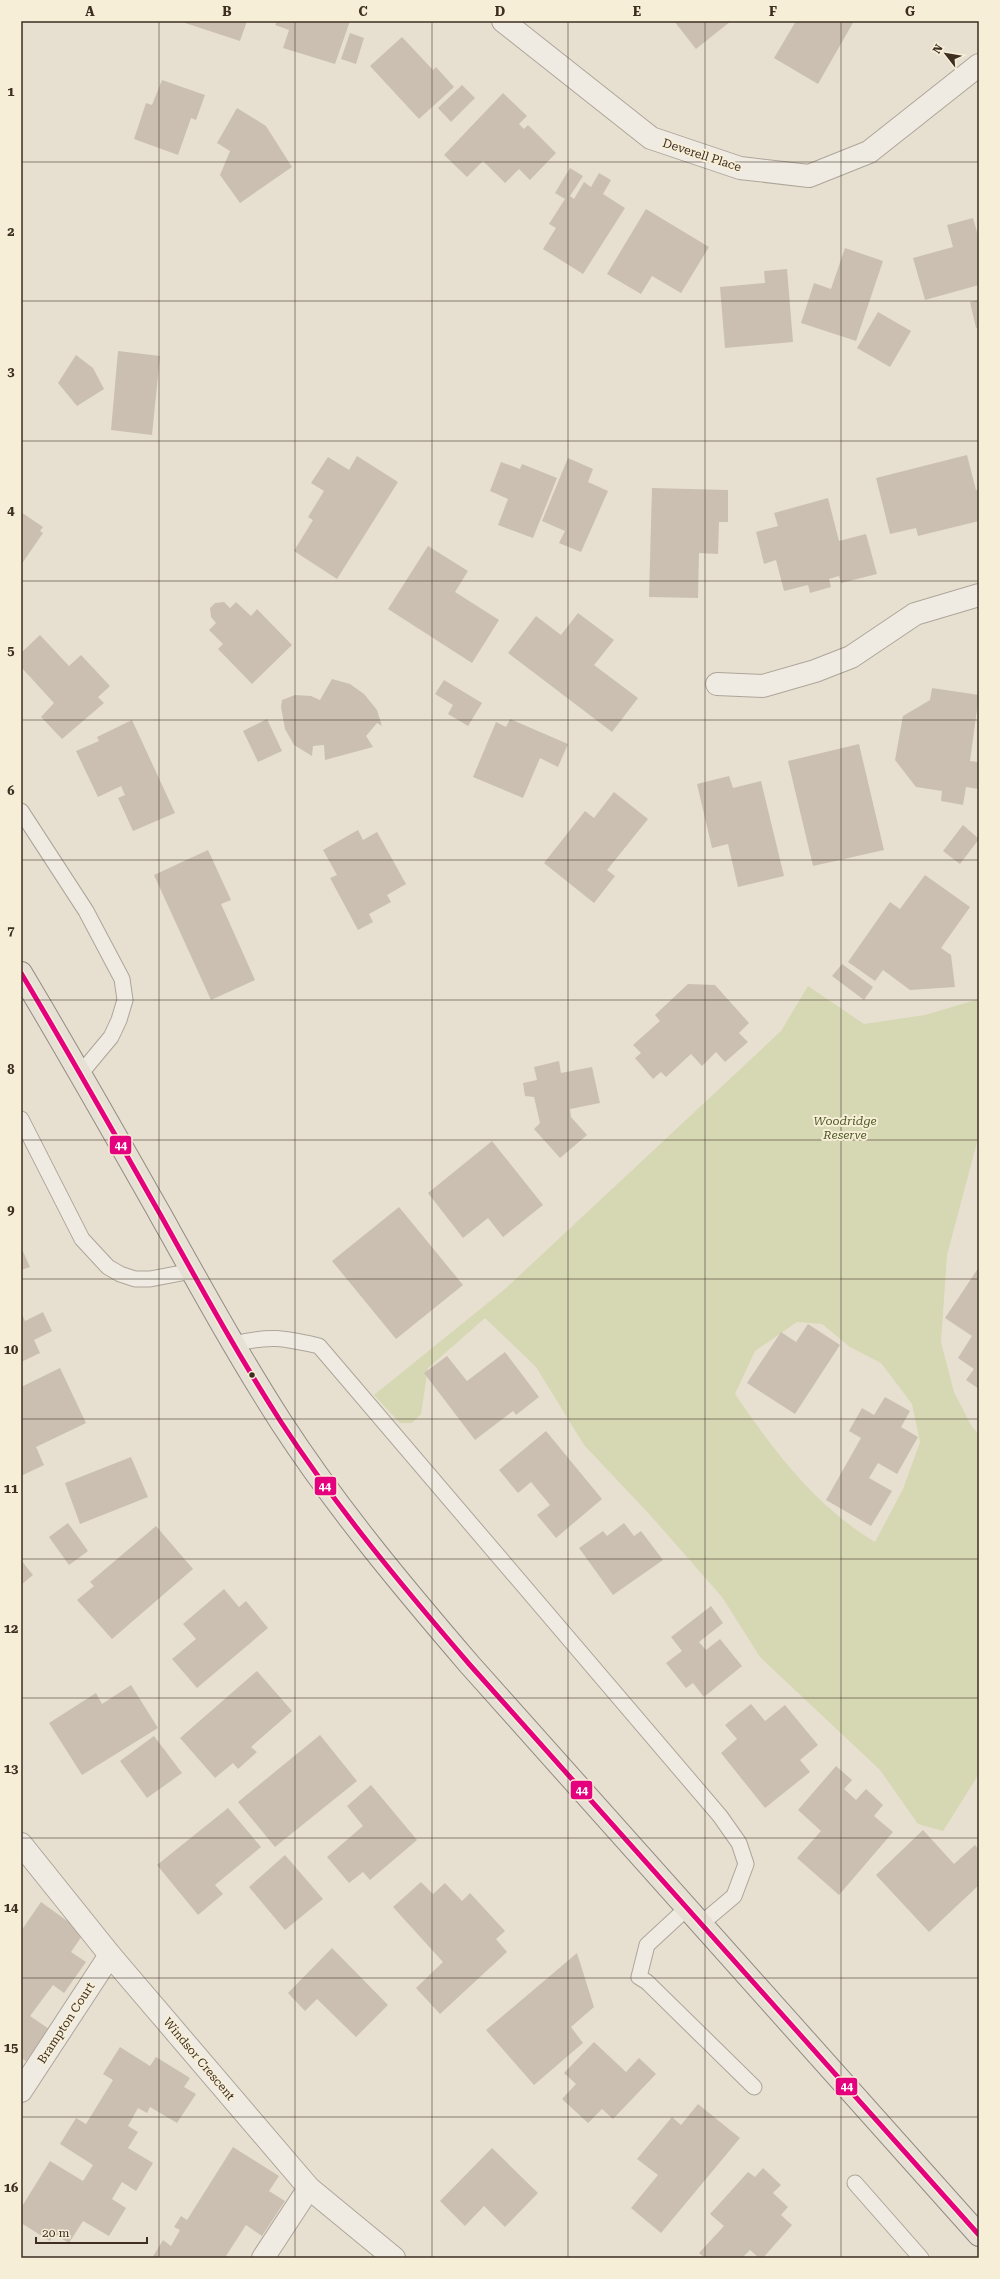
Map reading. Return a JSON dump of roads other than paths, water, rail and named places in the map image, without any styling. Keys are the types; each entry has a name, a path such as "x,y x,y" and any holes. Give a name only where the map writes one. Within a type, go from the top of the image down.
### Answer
{"main road":[{"path":"21,973 81,1073 234,1344 291,1436 389,1568 470,1665 979,2235"}],"street":[{"name":"Deverell Place","path":"504,21 651,138 740,168 809,176 869,152 979,65"},
{"path":"717,684 763,686 815,671 851,657 915,614 979,595"},
{"name":"Windsor Crescent","path":"21,1844 110,1955 309,2188 394,2258"},
{"name":"Brampton Court","path":"21,2091 110,1955"},
{"path":"264,2258 309,2188"}],"lane":[{"path":"21,811 86,911 122,979 124,1000 119,1020 111,1037 81,1073"},
{"path":"21,1119 82,1239 108,1267 120,1274 135,1279 150,1279 192,1271"},
{"path":"234,1344 258,1338 282,1338 319,1346 720,1816 739,1843 746,1864 734,1896 694,1916 647,1945 638,1977 647,1982 754,2087"},
{"path":"855,2183 921,2258"}],"park label":[{"name":"Woodridge Reserve","path":"845,1128"}]}
